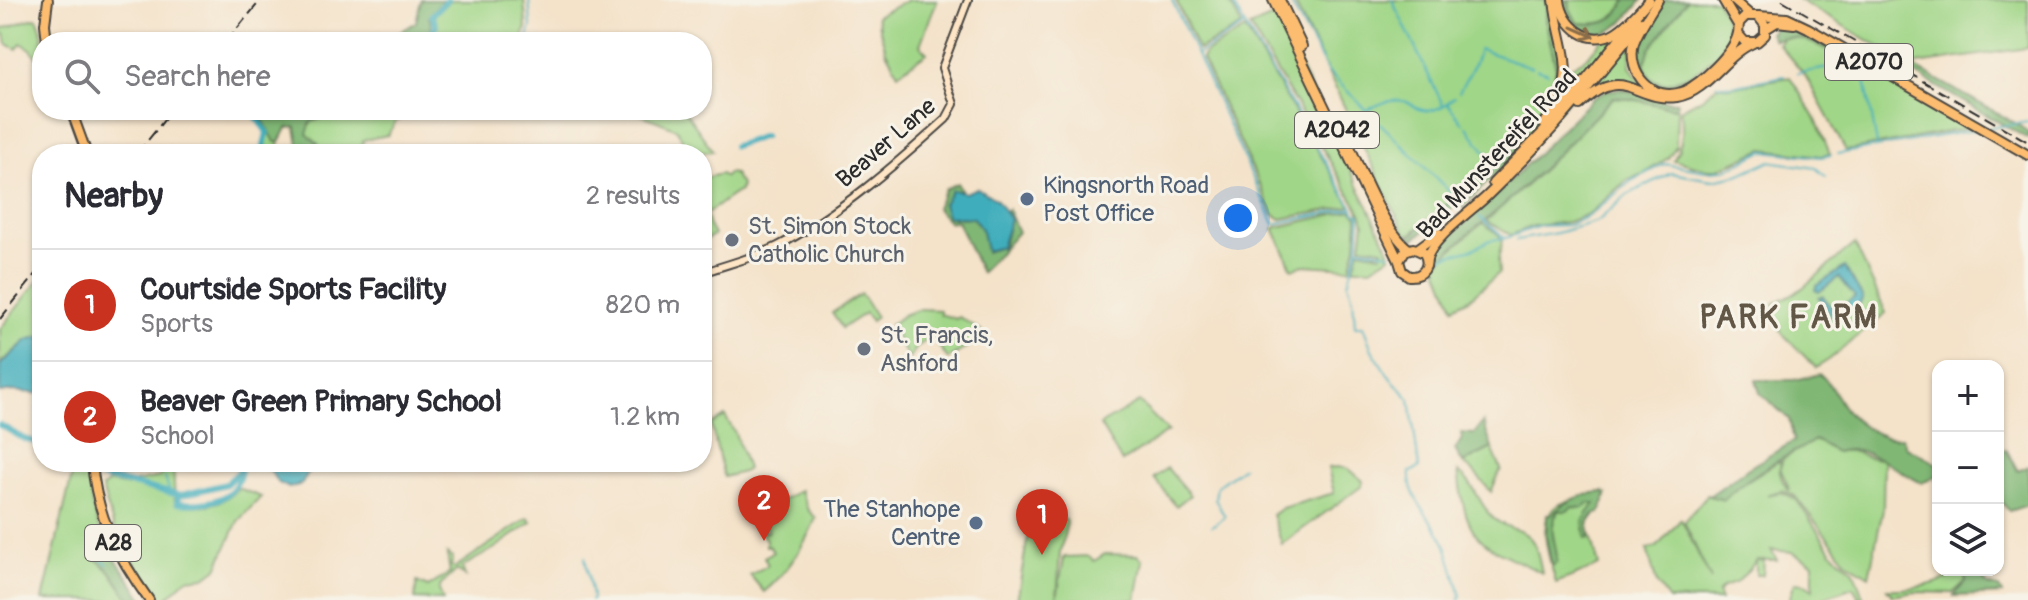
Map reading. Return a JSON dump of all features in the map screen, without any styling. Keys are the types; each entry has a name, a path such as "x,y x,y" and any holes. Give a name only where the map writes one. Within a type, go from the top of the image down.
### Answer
{"main road":[{"path":"46,32 48,0"},
{"name":"Beaver Lane","path":"712,269 780,245 844,203 944,121 954,104 942,68 968,0"},
{"name":"A2042","path":"1273,0 1399,261"},
{"name":"A2042","path":"1280,0 1383,215 1395,237 1413,249"},
{"path":"1522,153 1555,107 1564,85 1567,57 1554,0"},
{"path":"1560,0 1566,22 1581,33 1595,37 1616,32 1653,1"},
{"path":"1723,0 1742,40 1753,43"},
{"path":"1539,144 1600,89 1622,84 1657,95 1681,96 1691,92 1736,53 1763,38 1766,29 1764,21 1733,0"},
{"path":"1653,1 1632,55 1635,72 1640,79 1658,92 1668,94 1687,89 1726,55 1742,18 1754,16"},
{"name":"Bad Munstereifel Road","path":"1413,249 1462,213 1522,153 1653,1"},
{"name":"Bad Munstereifel Road","path":"1427,260 1435,244 1539,144 1600,73 1653,1"},
{"name":"A2070","path":"1754,16 1787,18 2028,155"},
{"name":"A2070","path":"1766,29 1777,22 1798,24"},
{"path":"75,120 83,144"},
{"path":"1413,249 1424,253 1427,260 1425,270 1413,276 1402,271 1399,261 1402,254 1413,249"},
{"name":"A28","path":"93,472 111,541 149,600"}],"green space":[{"path":"421,0 443,0 429,16 432,29 427,32 400,32 416,22"},
{"path":"450,0 524,0 526,27 525,32 436,32 438,27 434,15"},
{"path":"908,0 937,0 920,45 927,53 898,73 886,51 876,16"},
{"path":"1176,0 1228,0 1242,26 1198,50"},
{"path":"1293,0 1546,0 1546,23 1556,68 1552,89 1545,103 1529,117 1479,177 1410,235 1405,233"},
{"path":"1546,0 1551,0 1563,54 1563,77 1555,102 1518,150 1462,208 1458,204 1414,239 1410,236 1479,177 1529,117 1545,103 1552,89 1556,68 1546,23"},
{"path":"1564,0 1569,0 1577,23 1595,24 1612,18 1627,0 1642,0 1615,28 1597,33 1575,24"},
{"path":"1569,0 1627,0 1612,18 1595,24 1577,23"},
{"path":"1665,0 1687,0 1650,49 1644,65 1651,79 1665,84 1690,75 1692,82 1669,88 1658,86 1643,76 1637,57 1645,32"},
{"path":"1687,0 1716,0 1727,26 1724,44 1710,61 1691,75 1663,83 1650,79 1644,65 1650,49"},
{"path":"1799,0 2028,0 2028,48 1911,65"},
{"path":"1275,16 1388,247 1390,256 1371,268 1354,268 1359,250 1381,254 1383,249 1361,246 1362,215 1250,27"},
{"path":"37,18 41,32 32,32 32,51 21,43 17,49 7,44 5,34 0,33 0,29"},
{"path":"1785,26 1818,39 1878,74 1876,77 1814,42 1787,38 1774,40 1770,33 1775,27"},
{"path":"1245,29 1351,206 1281,219 1273,214 1202,59 1205,53"},
{"path":"1624,30 1557,113 1569,81 1570,67 1587,57 1602,40"},
{"path":"1795,36 1841,55 1969,128 1846,151 1805,75 1778,44 1783,38"},
{"path":"1633,38 1630,66 1644,88 1616,82 1590,92"},
{"path":"1896,57 2019,125 2028,133 2028,139 1893,61"},
{"path":"1790,77 1816,119 1830,154 1820,156 1763,149 1719,169 1673,160 1682,136 1680,110 1718,85 1729,87"},
{"path":"1621,89 1677,102 1677,108 1614,97 1549,163 1439,262 1434,251 1502,189 1593,98 1607,90"},
{"path":"1614,97 1677,108 1676,146 1668,158 1627,180 1590,213 1568,222 1533,226 1511,235 1486,221 1533,179"},
{"path":"261,120 277,120 279,144 265,144 268,130"},
{"path":"263,120 317,120 311,122 307,134 318,144 299,144 296,127 287,128 280,142 275,142"},
{"path":"300,120 398,120 388,135 363,140 363,144 301,144"},
{"path":"655,120 691,120 708,144 684,144 677,129"},
{"path":"728,173 734,174 741,185 740,191 712,210 712,176 721,174 725,177"},
{"path":"957,183 962,191 952,190 943,205 948,217 973,218 982,231 986,252 1003,246 1010,218 1005,211 1008,209 1018,232 981,273 957,221 949,222 936,208 945,189"},
{"path":"1352,210 1358,216 1356,246 1350,268 1304,265 1292,269 1274,228"},
{"path":"1483,223 1502,241 1499,273 1469,299 1454,307 1437,266 1456,243"},
{"path":"1855,244 1886,313 1816,368 1782,333 1771,311 1775,303 1800,290"},
{"path":"32,289 32,339 0,364 0,329"},
{"path":"861,294 876,317 871,321 865,313 842,328 832,313"},
{"path":"920,309 940,310 940,314 956,319 959,317 980,330 984,337 948,359 932,336 917,347 909,359 890,325 903,315"},
{"path":"1820,374 1855,420 1881,435 1902,437 1907,448 1932,461 1932,478 1922,483 1870,454 1847,450 1836,452 1815,440 1756,474 1724,500 1709,496 1794,441 1789,419 1760,393 1756,380 1794,380"},
{"path":"1139,402 1168,431 1122,462 1100,425"},
{"path":"725,416 735,433 747,469 743,472 724,477 712,424"},
{"path":"1483,422 1492,448 1463,463 1455,450 1462,439 1461,433 1474,434"},
{"path":"1815,440 1836,452 1849,451 1884,458 1883,509 1869,576 1847,562 1795,496 1782,490 1767,495 1781,492 1796,499 1832,552 1854,571 1863,597 1860,599 1853,587 1824,600 1789,600 1795,582 1813,589 1813,563 1792,552 1771,550 1777,560 1757,560 1764,561 1763,575 1756,575 1756,561 1738,582 1723,587 1718,593 1721,600 1669,600 1657,584 1647,549 1657,547 1681,519 1711,580 1684,522 1707,495 1724,500 1736,488 1777,462 1781,462 1780,468 1783,459","holes":["1780,468 1790,491 1781,478"]},
{"path":"1492,448 1501,469 1491,492 1463,463"},
{"path":"2004,450 2018,471 2028,466 2028,505 2009,511 2004,505"},
{"path":"1167,468 1190,495 1176,506 1154,478"},
{"path":"1328,468 1349,469 1363,481 1362,486 1282,544 1272,515 1282,508 1334,493"},
{"path":"73,472 88,472 92,505 103,541 95,558 111,572 130,600 43,600"},
{"path":"162,472 173,472 175,504 193,506 217,503 238,488 261,497 238,521 217,568 205,577 187,579 165,600 159,600 115,531 102,488 109,482 128,486 160,477"},
{"path":"1458,472 1469,482 1492,517 1529,537 1536,549 1542,573 1504,555 1480,539 1466,515"},
{"path":"800,490 808,510 816,518 794,558 764,592 750,575 768,565 764,557 773,552 769,545 766,546 762,534 764,530 766,533 769,530 766,525 763,530 758,521 779,507 778,503"},
{"path":"1600,492 1607,494 1600,513 1594,514 1588,523 1590,538 1586,539 1583,521 1595,503 1558,511 1553,525 1557,563 1552,566 1546,538 1547,514 1551,515 1579,497"},
{"path":"1604,492 1602,504 1588,524 1599,566 1556,583 1546,544 1549,515 1564,502"},
{"path":"1032,512 1066,520 1067,523 1060,552 1057,598 1064,557 1089,556 1094,561 1105,554 1138,555 1143,560 1136,600 1017,600"},
{"path":"528,518 532,522 462,567 465,576 457,570 441,585 439,590 443,600 415,599 417,582 428,587 450,573 447,554 453,558 451,566 454,568"},
{"path":"103,541 144,600 130,600 111,572 95,558"},
{"path":"1965,576 1966,581 1953,593 1914,592 1893,596 1887,589 1925,586"},
{"path":"1965,576 1981,576 1988,585 1999,588 2002,594 1954,596 1966,581"}],"water":[{"path":"977,188 997,200 1010,219 1001,247 986,251 982,231 974,218 947,216 943,204 952,190 965,193"},
{"path":"1845,267 1863,298 1860,304 1833,319 1819,297 1823,296 1834,311 1855,297 1839,277 1819,292 1815,290 1816,286"},
{"path":"32,339 32,393 0,393 0,365"},
{"path":"271,472 308,472 302,484 289,488 277,482"}],"waterway":[{"path":"432,32 436,26 432,15 447,0"},
{"path":"529,0 530,32"},
{"path":"1172,0 1274,224 1353,208"},
{"path":"1230,0 1346,197 1356,213 1360,214 1358,248 1348,283 1353,298 1355,326 1363,326 1372,350 1388,375 1410,399 1419,468 1410,472 1410,482 1446,546 1461,596 1459,600"},
{"path":"1289,0 1328,72 1457,199"},
{"path":"1392,0 1443,105"},
{"path":"1198,54 1244,26"},
{"path":"1459,92 1479,49 1531,67"},
{"path":"1798,73 1862,63 1877,145"},
{"path":"1537,69 1548,73"},
{"path":"1717,84 1731,86 1784,76"},
{"path":"1369,109 1397,101 1407,102 1419,109 1433,110 1454,97"},
{"path":"1448,104 1463,123"},
{"path":"258,120 267,132 265,144"},
{"path":"1989,128 2028,122"},
{"path":"1467,127 1492,160"},
{"path":"1838,154 1975,130"},
{"path":"734,146 764,136"},
{"path":"1434,257 1473,249 1490,240 1540,226 1569,225 1590,215 1631,181 1664,164 1706,171 1726,170 1763,151 1821,157 1831,155"},
{"path":"1516,240 1557,233 1598,221 1627,195 1671,173 1712,180 1738,175 1769,161 1816,168 1826,177"},
{"path":"1479,217 1505,238"},
{"path":"1359,248 1390,253"},
{"path":"0,425 32,441"},
{"path":"1212,526 1225,517 1215,499 1217,486 1243,467"},
{"path":"90,472 175,494 178,496 177,503 187,504 217,500 226,495 233,489 240,472"},
{"path":"178,496 226,484 239,472"},
{"path":"165,478 170,492 175,494"},
{"path":"585,557 592,597"},
{"path":"99,558 108,564"}],"railway":[{"path":"234,32 261,0"},
{"path":"1782,0 2028,142"},
{"path":"145,144 164,120"},
{"path":"0,319 32,279"}],"place":[{"name":"Kingsnorth Road Post Office","path":"1027,199"},
{"name":"St. Simon Stock Catholic Church","path":"732,240"},
{"name":"St. Francis, Ashford","path":"864,349"},
{"name":"The Stanhope Centre","path":"976,523"},
{"name":"Beaver Green Primary School","path":"764,541"},
{"name":"Courtside Sports Facility","path":"1042,555"}],"district":[{"name":"PARK FARM","path":"1789,318"}]}
